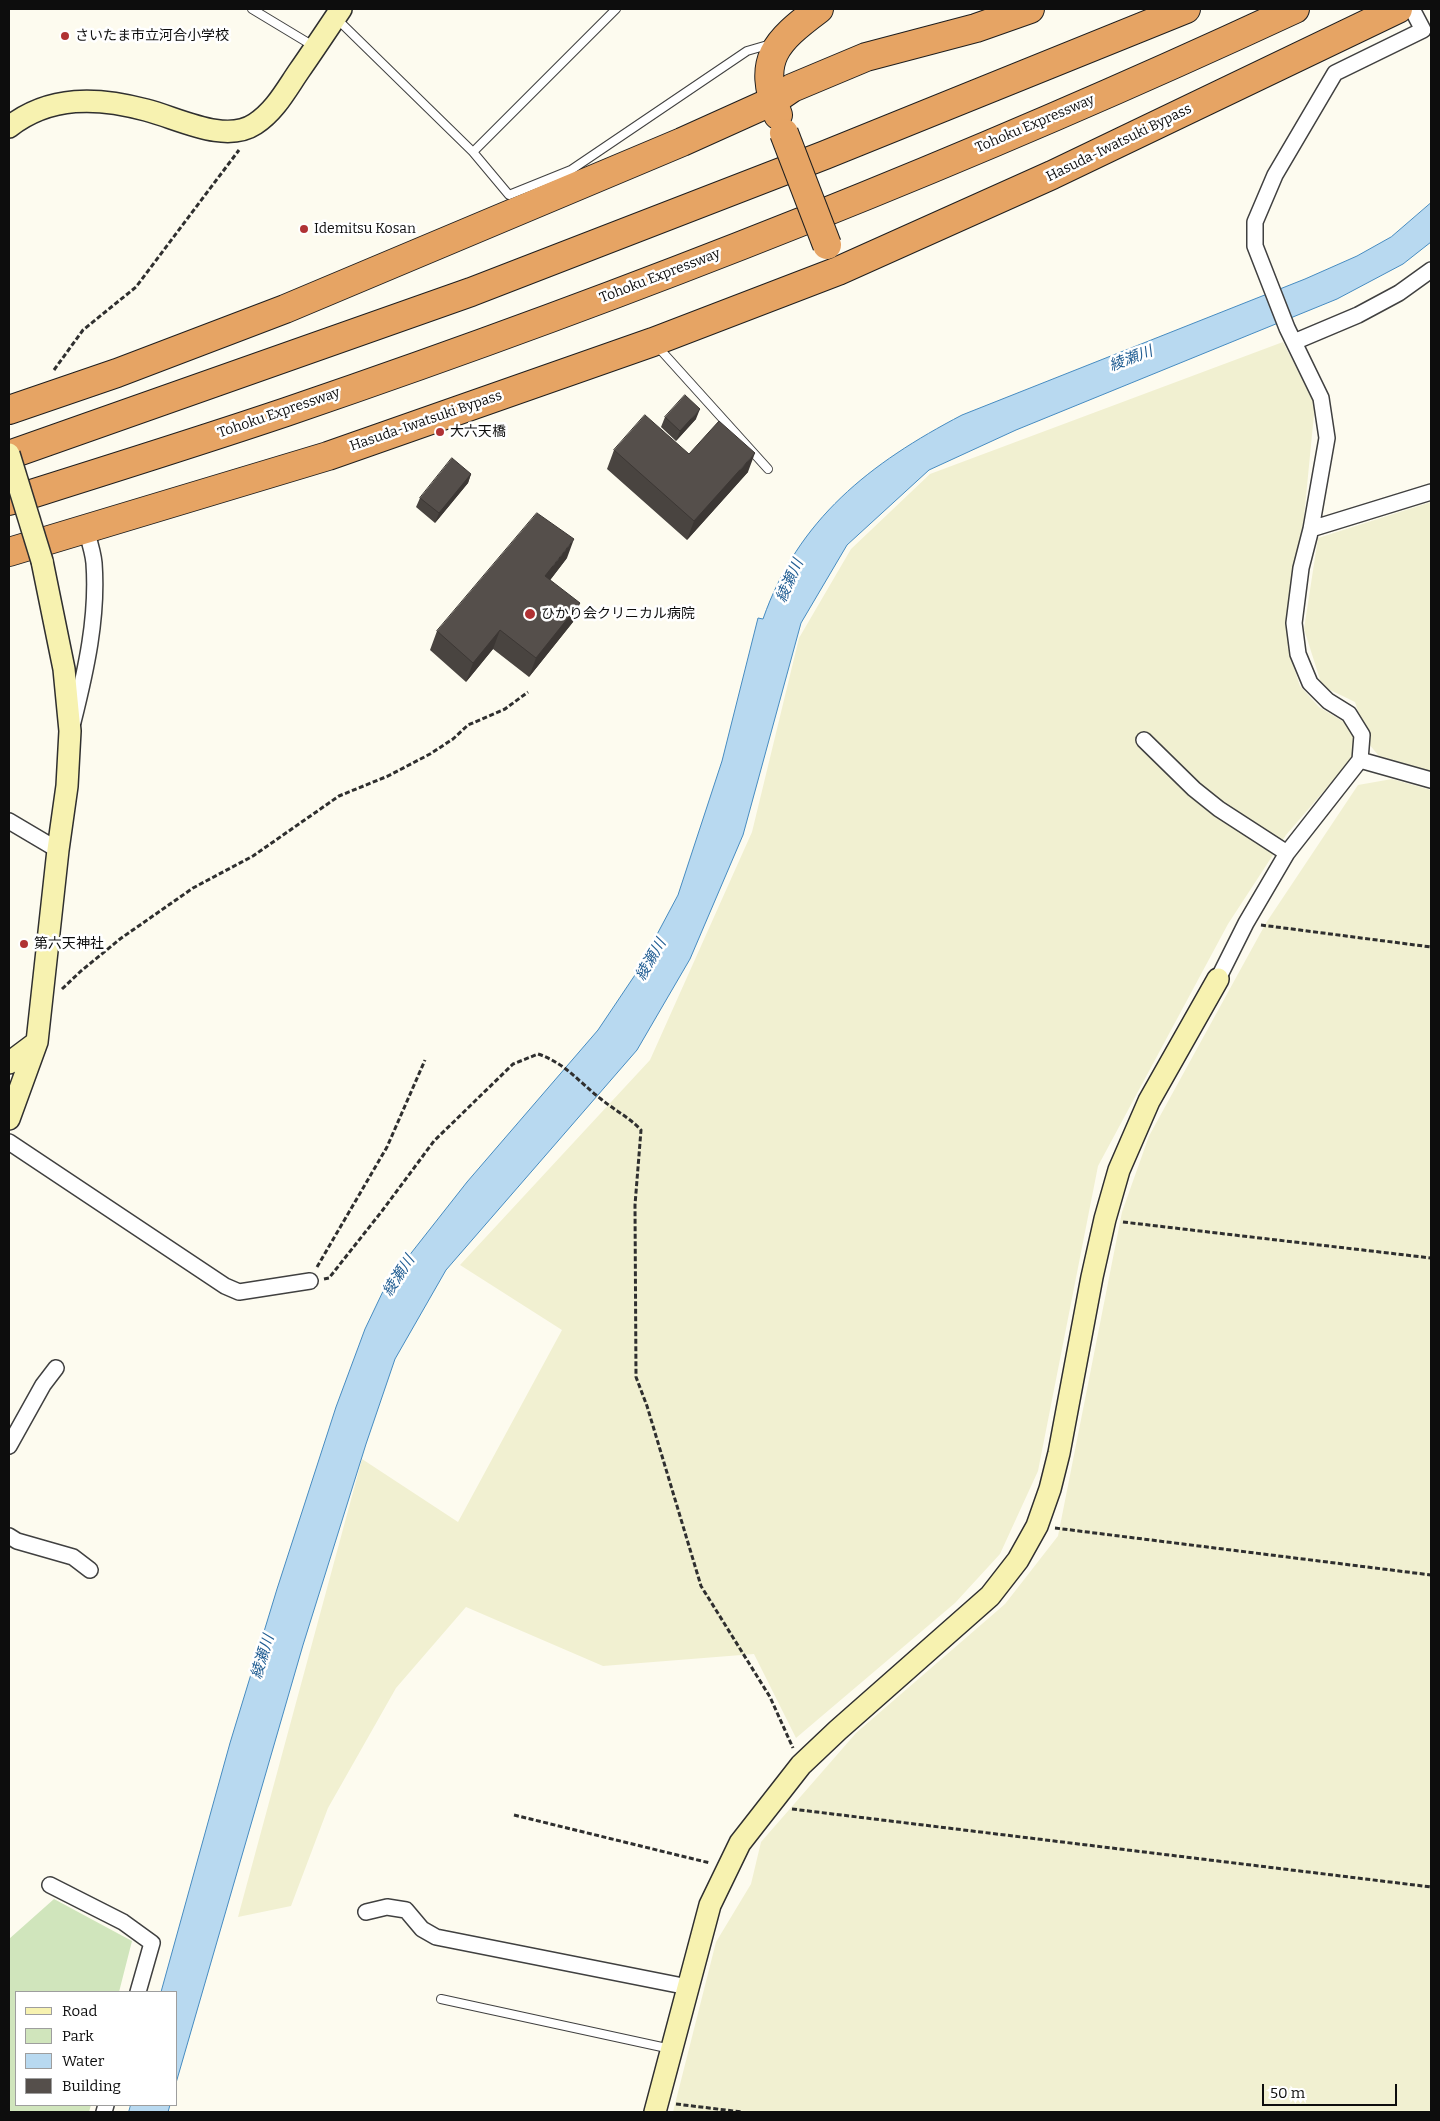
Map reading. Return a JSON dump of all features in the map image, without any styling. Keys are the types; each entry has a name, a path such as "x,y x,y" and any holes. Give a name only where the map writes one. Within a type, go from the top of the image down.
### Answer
{"highway":[{"path":"819,9 780,41 772,56 769,72 770,89 784,133 838,271"},
{"path":"9,410 117,373 284,309 682,142 773,101 792,88 866,56 976,28 1030,9"},
{"path":"9,454 471,292 826,155 1186,9"},
{"name":"Tohoku Expressway","path":"9,502 284,413 487,341 656,278 843,206 984,147 1295,9"},
{"name":"Hasuda-Iwatsuki Bypass","path":"9,552 328,456 653,342 838,271 1052,175 1398,9"}],"street":[{"path":"656,2107 710,1905 740,1843 767,1806 801,1765 990,1596 1018,1560 1037,1526 1050,1490 1059,1453 1105,1220 1119,1170 1139,1123 1246,924 1287,853 1360,760 1362,735 1349,714 1328,702 1310,683 1298,654 1294,623 1301,568 1311,529 1327,438 1321,398 1291,335 1254,246 1255,222 1275,175 1335,73 1423,30 1412,9"},
{"path":"9,127 20,118 43,107 72,100 104,102 137,108 204,128 230,132 245,130 272,110 338,13"},
{"path":"1291,335 1358,315 1399,293 1431,270"},
{"path":"9,454 42,561 64,669 70,731 67,786 37,1042 9,1119"},
{"path":"1311,529 1431,492"},
{"path":"70,731 87,663 94,617 94,562 86,530"},
{"path":"1144,740 1194,789 1219,809 1287,853"},
{"path":"1360,760 1431,780"},
{"path":"9,821 58,850"},
{"path":"9,1063 37,1042"},
{"path":"9,1142 226,1286 239,1292 310,1281"},
{"path":"9,1446 43,1385 56,1368"},
{"path":"9,1536 17,1541 73,1557 90,1570"},
{"path":"50,1884 123,1922 152,1943 138,1991"},
{"path":"366,1912 387,1907 406,1910 422,1929 436,1937 688,1987"}],"lane":[{"path":"252,9 315,47"},
{"path":"473,152 616,9"},
{"path":"338,13 473,152 509,195 571,170 748,51 780,41"},
{"path":"653,342 768,469"},
{"path":"441,1999 671,2049"}],"path":[{"path":"49,376 84,330 136,287 262,119"},
{"path":"40,1011 81,971 120,939 193,888 253,856 339,796 388,776 430,754 453,739 468,725 505,709 528,692"},
{"path":"1246,924 1431,947"},
{"path":"310,1281 329,1278 434,1141 513,1064 538,1054 555,1060 602,1100 634,1122 641,1130 636,1205 636,1377 647,1406 701,1586 770,1697 801,1765"},
{"path":"310,1281 387,1147 425,1060"},
{"path":"1105,1220 1431,1258"},
{"path":"1037,1526 1431,1575"},
{"path":"767,1806 1431,1888"},
{"path":"514,1814 727,1868"},
{"path":"656,2107 742,2112"}],"green space":[{"path":"1283,342 1315,404 1304,517 1288,615 1289,653 1300,686 1319,707 1344,722 1355,735 1356,754 1286,835 1228,924 1098,1166 1038,1471 1000,1554 955,1603 796,1738 754,1654 603,1666 466,1607 396,1688 328,1808 291,1906 238,1917 362,1459 458,1522 562,1330 460,1265 650,1060 752,832 799,638 851,549 930,474"},
{"path":"1431,502 1431,771 1379,756 1368,743 1355,702 1322,686 1304,629 1318,538"},
{"path":"1392,779 1431,790 1431,2112 673,2112 716,1942 751,1884 761,1842 856,1733 1005,1604 1058,1536 1122,1212 1149,1136 1266,923 1358,785"},
{"path":"54,1899 132,1941 119,1991 15,1991 15,2106 91,2106 89,2112 9,2112 9,1939"}],"water":[{"name":"綾瀬川","path":"1431,203 1431,242 1403,264 1337,299 1016,430 929,470 847,545 801,623 743,835 690,959 637,1050 446,1270 395,1359 366,1444 303,1645 178,2076 178,1991 161,1991 230,1743 277,1589 336,1407 365,1329 386,1285 467,1182 598,1030 637,972 678,895 722,761 758,618 763,619 778,583 796,552 817,523 868,474 928,433 962,415 1305,279 1357,256 1391,237"},
{"path":"131,2106 170,2106 168,2112 129,2112"}],"building":[{"path":"685,395 700,409 680,431 665,417"},
{"path":"645,415 689,454 719,421 755,453 694,521 614,450"},
{"path":"452,458 471,474 439,513 420,498"},
{"path":"537,513 574,539 545,576 580,603 536,658 500,630 473,663 437,631"}],"place":[{"name":"さいたま市立河合小学校","path":"65,36"},
{"name":"Idemitsu Kosan","path":"304,229"},
{"name":"大六天橋","path":"440,432"},
{"name":"ひかり会クリニカル病院","path":"530,614"},
{"name":"第六天神社","path":"24,944"}]}
